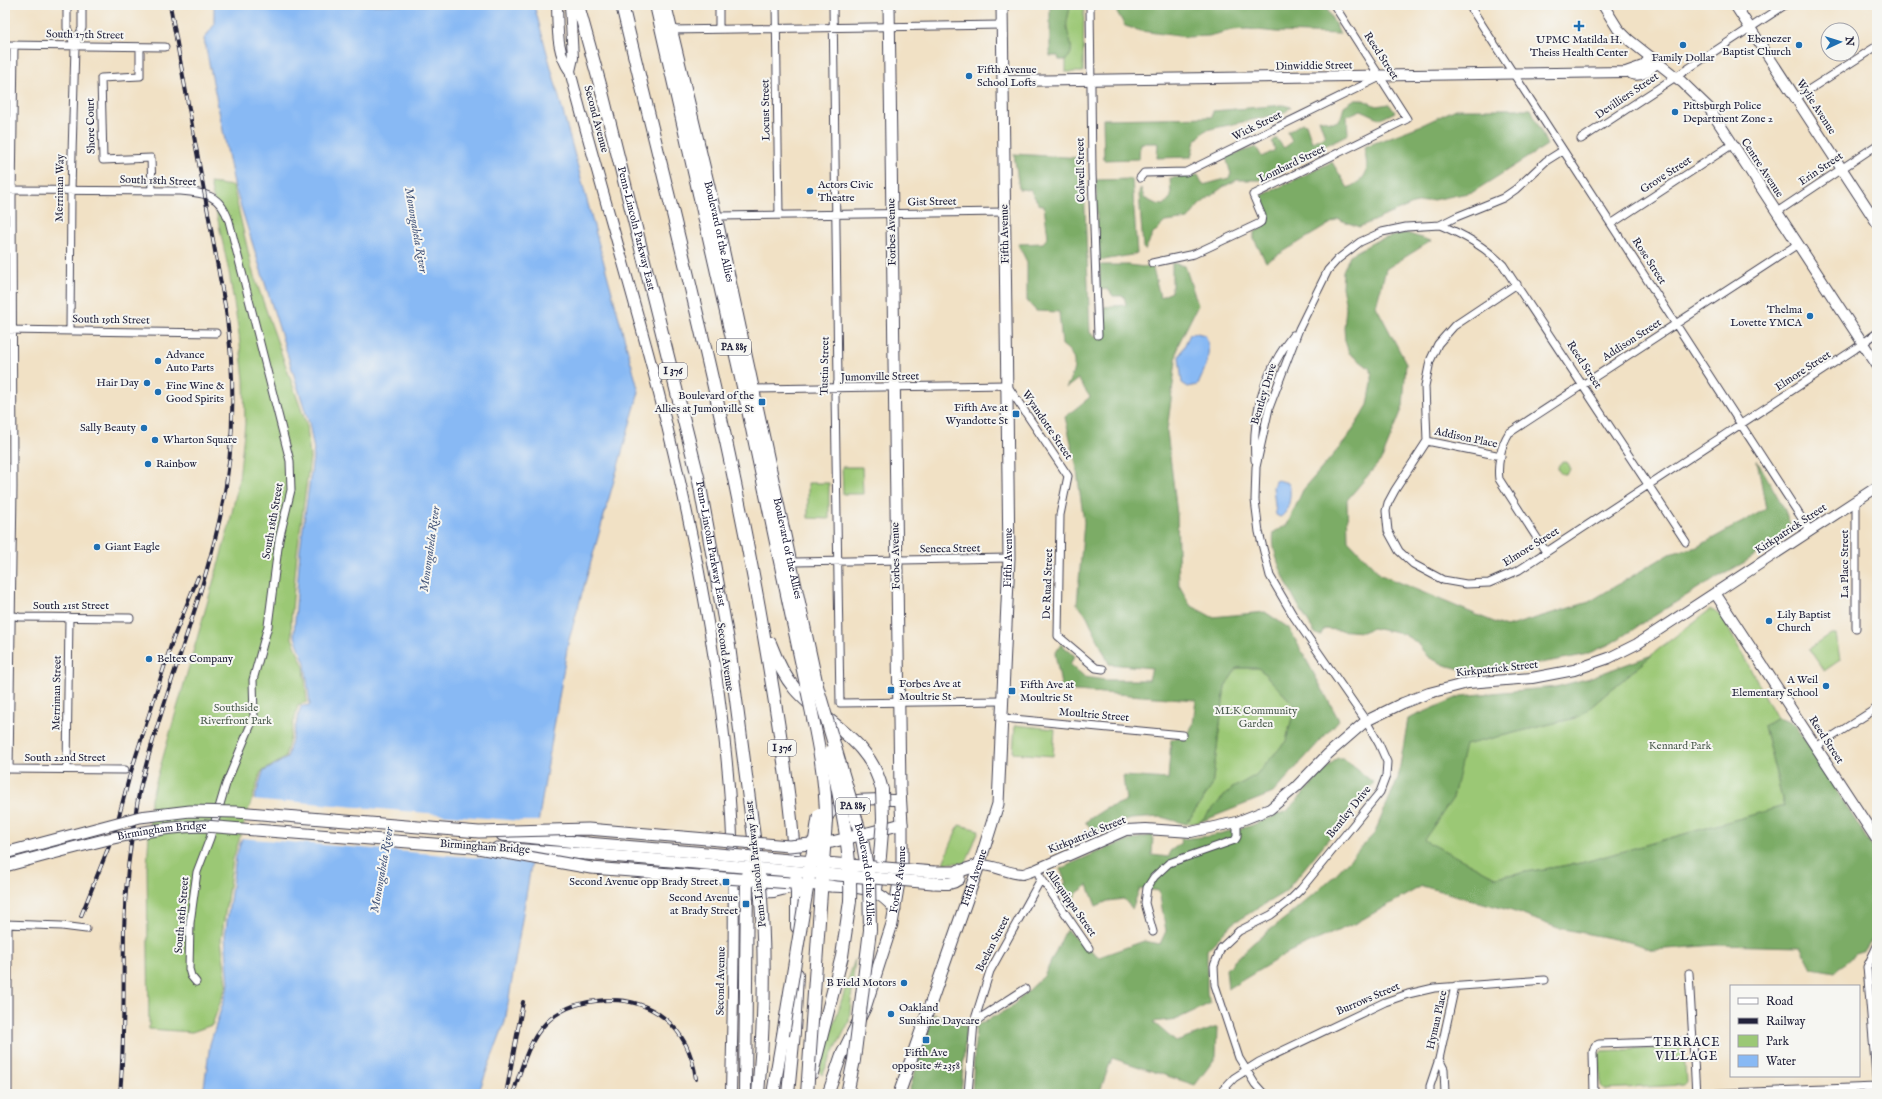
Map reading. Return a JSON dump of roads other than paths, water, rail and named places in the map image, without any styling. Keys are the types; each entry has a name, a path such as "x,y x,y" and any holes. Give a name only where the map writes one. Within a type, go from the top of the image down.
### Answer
{"highway":[{"name":"I 376","path":"622,5 720,409 739,499 761,617 786,773 796,879 796,999 788,1094"},
{"name":"Boulevard of the Allies","path":"656,5 812,688 840,761 865,850 869,879 870,930 854,1060 848,1094"},
{"name":"Boulevard of the Allies","path":"666,5 716,218 753,389 812,688 825,793 826,835 807,1094"},
{"name":"Penn-Lincoln Parkway East","path":"580,11 695,461 722,606 740,730 753,875 763,934 764,989 758,1094"},
{"path":"761,617 776,659 789,682 806,701 850,736 861,748 874,767 882,790 883,819 870,930"},
{"path":"807,1094 842,956 850,901 850,875 846,833 812,688"},
{"path":"773,1094 818,827 820,796 818,744"},
{"path":"746,1094 753,875"}],"main road":[{"name":"Forbes Avenue","path":"828,1094 841,1056 865,1008 889,937 901,870 902,824 900,800 898,702 889,5"},
{"name":"Fifth Avenue","path":"899,1094 979,866 998,804 1009,558 1002,5"},
{"name":"Birmingham Bridge","path":"5,853 140,817 190,811 236,812 479,832 934,877"},
{"path":"479,832 588,829 789,846 822,844 902,824"},
{"name":"Birmingham Bridge","path":"5,866 88,844 143,832 191,826 235,827 472,846 934,877 979,866"},
{"path":"472,846 585,868 865,889 881,894 895,909"}],"street":[{"name":"Merriman Way","path":"67,5 67,28 75,46"},
{"name":"Merriman Way","path":"70,330 71,190 75,46 82,28 82,5"},
{"name":"Second Avenue","path":"557,5 561,52 563,60 570,71 658,392 691,533 710,634 724,734 732,827 735,894 731,1094"},
{"name":"Second Avenue","path":"570,5 573,58 570,71"},
{"path":"719,5 719,28"},
{"name":"Locust Street","path":"776,5 779,215"},
{"name":"Tustin Street","path":"833,5 838,381 835,389 840,703 898,702"},
{"name":"Colwell Street","path":"1090,5 1092,173 1098,335"},
{"name":"Reed Street","path":"1334,5 1407,119"},
{"name":"Rose Street","path":"1469,5 1562,152 1611,224 1810,531"},
{"name":"Centre Avenue","path":"1603,5 1618,29 1629,40 1675,77 1709,108 1877,365"},
{"name":"Wylie Avenue","path":"1735,5 1841,168 1875,217"},
{"name":"Devilliers Street","path":"1581,139 1785,5"},
{"path":"671,30 889,25 1002,25"},
{"name":"South 17th Street","path":"5,45 166,47"},
{"path":"7,769 9,477 13,330 9,190 14,45"},
{"path":"1796,98 1877,46"},
{"name":"Shore Court","path":"140,47 140,76 102,78 103,160 151,158 152,191"},
{"name":"Dinwiddie Street","path":"1003,81 1380,77 1626,72 1654,60"},
{"name":"Wick Street","path":"1140,178 1144,174 1186,172 1380,77"},
{"name":"Lombard Street","path":"1152,263 1194,254 1258,224 1261,222 1262,216 1253,195 1407,119"},
{"name":"Grove Street","path":"1611,224 1733,144"},
{"name":"Erin Street","path":"1777,212 1877,145"},
{"path":"1440,225 1503,198 1516,189 1546,160 1562,152"},
{"name":"South 18th Street","path":"9,190 152,191 200,193 216,199 225,209 290,461 292,480 291,490 280,540 268,626 253,680 254,717 226,784 210,838 195,880 188,969 196,982"},
{"name":"Gist Street","path":"716,218 722,216 1004,212"},
{"name":"Reed Street","path":"1440,225 1472,239 1503,264 1686,542"},
{"name":"Bentley Drive","path":"1256,467 1269,408 1299,329 1328,270 1338,259 1360,242 1382,232 1406,227 1440,225"},
{"name":"Addison Street","path":"1546,552 1499,479 1498,470 1501,456 1509,433 1798,244"},
{"path":"1427,441 1425,386 1430,361 1438,344 1454,326 1517,284"},
{"name":"Bentley Drive","path":"1264,1094 1239,1058 1215,985 1214,966 1221,948 1239,931 1271,915 1296,894 1380,792 1386,776 1387,762 1366,721 1298,624 1270,576 1259,532 1255,500 1255,426 1262,391 1278,357 1299,329"},
{"name":"South 19th Street","path":"5,330 216,333"},
{"name":"Elmore Street","path":"1427,441 1388,503 1386,521 1391,538 1404,555 1426,572 1443,580 1466,584 1489,583 1519,570 1877,333"},
{"name":"Jumonville Street","path":"753,389 835,389 1007,385"},
{"name":"Wyandotte Street","path":"1007,385 1068,476"},
{"name":"Addison Place","path":"1427,441 1501,456"},
{"name":"De Ruad Street","path":"1068,476 1060,515 1058,636 1096,668 1103,670"},
{"name":"Kirkpatrick Street","path":"979,866 990,865 1009,872 1023,874 1126,830 1146,829 1191,832 1237,822 1270,809 1296,787 1328,754 1366,721 1403,703 1443,688 1468,683 1554,675 1609,658 1637,644 1877,487"},
{"name":"La Place Street","path":"1856,501 1856,628"},
{"name":"Seneca Street","path":"795,562 1009,558"},
{"name":"Reed Street","path":"1715,592 1877,840"},
{"name":"South 21st Street","path":"8,614 19,617 130,618"},
{"name":"Merriman Street","path":"67,770 69,617"},
{"path":"898,702 1003,701"},
{"path":"1816,747 1877,708"},
{"name":"Moultrie Street","path":"1003,718 1183,735"},
{"name":"South 22nd Street","path":"7,769 125,770"},
{"path":"735,894 774,892 802,884 813,878 821,865 827,818 836,806 852,801 900,800"},
{"path":"1152,932 1145,904 1147,888 1154,877 1169,863 1235,840 1237,837 1237,822"},
{"name":"Allequippa Street","path":"1035,870 1089,948"},
{"name":"Beelen Street","path":"968,1094 974,1022 990,971 1041,879"},
{"path":"8,1094 6,924 62,926 86,929"},
{"path":"1701,1094 1876,1088 1867,967 1877,946"},
{"path":"1689,973 1696,1094"},
{"name":"Burrows Street","path":"1218,1094 1246,1070 1385,1002 1408,994 1434,988 1545,980"},
{"name":"Hyman Place","path":"1430,1094 1430,1086 1439,1059 1456,986"},
{"path":"974,1022 1025,990"},
{"path":"1594,1094 1593,1052 1595,1046 1599,1044 1692,1041"},
{"name":"Hyman Place","path":"1439,1059 1444,1069 1445,1094"}],"water":[{"name":"Monongahela River","path":"214,5 534,5 639,392 568,643 505,1022 478,1094 203,1094 210,1044 229,984 225,936 236,857 263,772 287,758 301,706 310,705 305,663 294,634 300,550 314,450 309,423 235,188 204,39 214,25"},
{"path":"1197,333 1205,335 1208,347 1207,360 1198,385 1188,387 1182,383 1179,357 1190,334"},
{"path":"1278,480 1288,483 1290,491 1288,507 1286,512 1280,517 1276,515 1273,487 1275,481"}],"railway":[{"path":"120,1094 122,1073 125,897 135,815 142,779 150,750 199,597 213,547 224,496 231,443 231,364 226,311 170,5"},
{"path":"81,916 115,831 129,778 173,639 198,577"},
{"path":"513,1094 522,1066 534,1038 546,1023 563,1010 582,1003 596,1001 616,1000 633,1003 650,1009 664,1018 676,1029 685,1043 692,1060 696,1079"},
{"path":"506,1094 523,1002"}],"place":[{"name":"UPMC Matilda H. Theiss Health Center","path":"1579,26"},
{"name":"Family Dollar","path":"1683,45"},
{"name":"Ebenezer Baptist Church","path":"1799,45"},
{"name":"Fifth Avenue School Lofts","path":"969,76"},
{"name":"Pittsburgh Police Department Zone 2","path":"1675,112"},
{"name":"Actors Civic Theatre","path":"810,191"},
{"name":"Thelma Lovette YMCA","path":"1810,316"},
{"name":"Advance Auto Parts","path":"158,361"},
{"name":"Hair Day","path":"147,383"},
{"name":"Fine Wine & Good Spirits","path":"158,392"},
{"name":"Boulevard of the Allies at Jumonville St","path":"762,402"},
{"name":"Fifth Ave at Wyandotte St","path":"1016,414"},
{"name":"Sally Beauty","path":"144,428"},
{"name":"Wharton Square","path":"155,440"},
{"name":"Rainbow","path":"148,464"},
{"name":"Giant Eagle","path":"97,547"},
{"name":"Lily Baptist Church","path":"1769,621"},
{"name":"Beltex Company","path":"149,659"},
{"name":"A Weil Elementary School","path":"1826,686"},
{"name":"Forbes Ave at Moultrie St","path":"891,690"},
{"name":"Fifth Ave at Moultrie St","path":"1012,691"},
{"name":"Second Avenue opp Brady Street","path":"726,882"},
{"name":"Second Avenue at Brady Street","path":"746,904"},
{"name":"B Field Motors","path":"904,983"},
{"name":"Oakland Sunshine Daycare","path":"891,1014"},
{"name":"Fifth Ave opposite #2358","path":"926,1040"}],"district":[{"name":"TERRACE VILLAGE","path":"1687,1049"}],"park label":[{"name":"Southside Riverfront Park","path":"236,714"},
{"name":"MLK Community Garden","path":"1256,717"},
{"name":"Kennard Park","path":"1680,746"}]}
